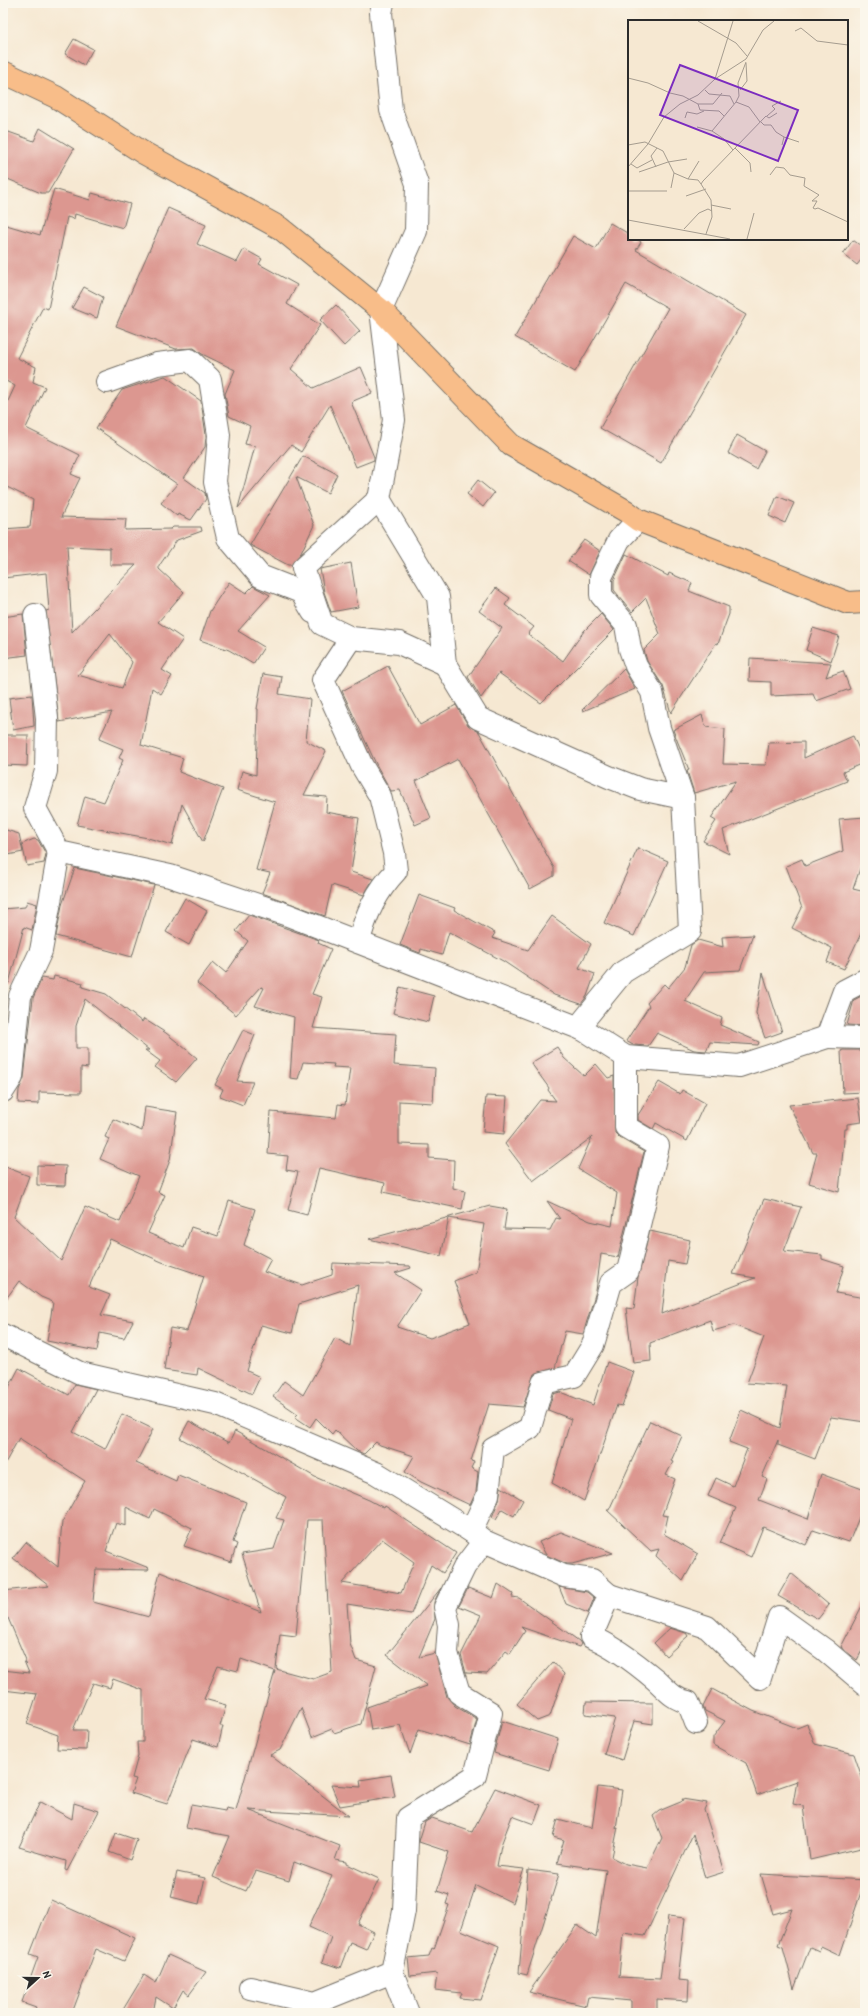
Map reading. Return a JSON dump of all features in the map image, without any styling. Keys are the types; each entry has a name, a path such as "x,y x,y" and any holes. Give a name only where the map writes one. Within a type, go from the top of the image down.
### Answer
{"main road":[{"path":"3,72 56,97 142,152 280,228 381,310 511,445 626,511 638,520 856,602"}],"street":[{"path":"322,624 303,568 379,500 394,420 381,310 416,231 417,184 391,110 381,13 383,3"},
{"path":"107,382 157,364 190,360 210,379 219,435 215,482 228,538 260,576 301,592 322,624 351,638 399,643 445,664"},
{"path":"379,500 438,596 445,664 478,718 608,777 640,789 683,798"},
{"path":"582,1029 584,1020 623,972 690,931 683,798 659,728 652,692 636,666 630,649 626,625 601,595 601,577 619,540 638,520"},
{"path":"856,602 865,616"},
{"path":"3,1091 12,1077 20,996 41,951 59,852 35,808 46,771 47,718 35,615"},
{"path":"351,638 323,680 362,766 380,796 394,853 396,871 384,883 363,922 358,942"},
{"path":"59,852 170,876 288,914 582,1029 626,1057 738,1066 827,1037 865,1038"},
{"path":"827,1037 844,991 865,980"},
{"path":"408,2013 392,1972 404,1911 408,1818 475,1776 491,1713 459,1693 447,1653 449,1625 445,1606 478,1536 488,1495 494,1449 530,1428 543,1383 574,1376 593,1345 611,1283 628,1271 658,1146 626,1127 626,1057"},
{"path":"3,1335 80,1373 216,1404 376,1473 478,1536 564,1576 592,1580 609,1595 707,1627 760,1678 779,1617 825,1650 865,1684"},
{"path":"609,1595 591,1637 606,1642 654,1679 677,1700 688,1702 696,1723"},
{"path":"250,1988 315,2003 392,1972"}],"building":[{"path":"74,39 93,49 84,65 65,54"},
{"path":"40,128 74,149 48,193 41,193 3,177 3,130 34,141"},
{"path":"54,189 90,200 92,193 130,204 123,228 75,214 74,219 67,217 48,309 43,307 17,358 36,367 33,382 45,387 26,428 80,455 71,474 80,478 61,517 126,519 125,530 201,527 202,531 177,540 159,566 159,569 184,592 158,622 183,639 162,670 172,676 161,694 152,688 141,745 183,758 179,772 223,789 203,842 182,804 172,845 148,838 77,825 85,796 104,802 123,760 119,758 123,749 99,739 112,712 59,722 46,611 49,610 46,573 3,578 3,529 30,527 33,500 3,485 3,412 15,386 6,381 3,387 3,224 40,235","holes":["67,546 110,548 110,565 136,565 72,632","110,634 132,662 122,688 78,675"]},
{"path":"168,208 206,225 197,244 237,262 244,249 262,259 259,264 297,285 287,304 320,325 291,369 313,388 361,367 372,393 351,402 374,460 356,467 330,405 301,452 291,445 238,508 255,446 245,444 250,426 229,416 225,394 235,370 202,354 194,348 176,349 116,326"},
{"path":"610,223 628,233 628,240 638,240 641,242 636,250 746,315 661,463 600,428 668,308 626,284 575,372 515,337 573,236 596,249"},
{"path":"853,240 865,249 865,255 857,265 843,254"},
{"path":"84,287 103,297 97,318 72,308"},
{"path":"336,305 360,331 344,346 320,320"},
{"path":"165,376 201,401 206,435 205,447 184,478 205,493 206,499 191,520 178,514 177,516 161,503 177,484 96,428 122,390"},
{"path":"737,435 765,451 756,469 728,453"},
{"path":"303,456 337,474 328,493 296,477 314,525 301,553 291,565 288,565 250,545"},
{"path":"478,480 494,493 483,507 467,494"},
{"path":"777,496 794,503 785,523 769,516"},
{"path":"584,540 600,551 589,575 568,561"},
{"path":"626,554 668,576 669,573 692,583 689,591 729,607 729,614 718,644 716,643 671,713 663,686 647,661 644,650 660,634 646,598 632,612 614,590 614,580"},
{"path":"351,563 358,607 331,612 324,592 320,569"},
{"path":"229,582 246,593 253,586 270,595 238,631 264,647 253,664 229,650 200,640 210,611"},
{"path":"496,588 510,598 505,605 534,627 528,634 563,661 584,631 601,614 614,630 541,703 499,673 481,698 468,677 502,628 479,611"},
{"path":"23,614 27,655 3,658 3,617"},
{"path":"813,628 839,636 831,661 806,650"},
{"path":"750,658 831,663 826,677 843,671 850,689 816,701 813,694 771,696 771,682 749,681"},
{"path":"388,666 420,725 456,705 468,725 479,732 554,868 554,876 530,889 458,759 416,781 431,818 415,825 400,790 391,791 377,766 342,691"},
{"path":"624,669 635,689 583,711 582,710"},
{"path":"263,674 282,677 279,694 310,699 306,741 326,751 304,795 327,797 326,812 359,818 351,872 373,879 364,895 332,885 325,916 262,893 270,873 256,870 275,802 237,790 242,771 256,775 257,709"},
{"path":"32,695 34,726 13,730 9,698"},
{"path":"702,715 706,727 725,729 723,764 766,765 769,743 804,742 804,758 853,736 865,762 843,772 847,781 723,830 729,854 703,841 716,821 711,818 736,781 694,793 687,771 689,770 673,730"},
{"path":"3,735 28,735 27,766 3,765"},
{"path":"865,817 865,854 853,889 865,892 865,925 844,969 827,962 832,948 792,928 802,908 786,866 802,859 805,866 843,851 839,819"},
{"path":"3,829 19,834 23,852 3,856"},
{"path":"34,839 38,840 46,854 44,863 27,866 22,844"},
{"path":"638,848 668,861 634,936 604,923"},
{"path":"75,868 154,885 132,957 56,936 62,905"},
{"path":"419,895 455,908 454,910 495,933 492,938 528,950 552,916 591,944 579,968 595,974 587,996 581,1004 554,995 503,961 449,932 442,955 421,949 420,953 400,945"},
{"path":"185,898 207,911 189,945 166,932"},
{"path":"27,901 37,904 32,930 24,927 9,983 3,982 3,909 25,907"},
{"path":"249,915 319,940 318,943 331,949 312,994 322,997 313,1028 396,1034 394,1065 435,1068 433,1103 399,1101 399,1144 429,1145 429,1158 454,1160 453,1188 465,1191 462,1209 383,1192 385,1183 319,1168 307,1215 288,1210 298,1172 286,1170 288,1156 268,1154 271,1112 336,1118 338,1104 345,1105 350,1068 333,1067 334,1064 303,1062 298,1079 290,1078 294,1017 255,1006 264,988 261,987 236,1015 197,983 213,962 226,973 248,941 236,931"},
{"path":"753,935 740,970 704,972 685,1001 722,1018 720,1025 759,1042 758,1045 710,1042 706,1051 694,1050 657,1033 648,1046 633,1045 626,1041 649,1006 647,1003 664,984 668,988 685,967 691,945 698,940 723,947 722,937"},
{"path":"763,973 782,1032 765,1038 756,1013"},
{"path":"54,976 83,983 82,987 106,994 142,1022 144,1019 166,1033 197,1058 176,1082 155,1067 160,1061 145,1050 149,1050 85,999 76,1026 76,1048 88,1048 88,1068 81,1067 81,1093 39,1092 39,1104 18,1103 19,1090 24,1078 33,998 42,978 53,980"},
{"path":"400,987 434,996 428,1022 393,1013"},
{"path":"865,994 865,1026 847,1025 854,1000"},
{"path":"243,1030 255,1035 237,1081 253,1082 243,1105 220,1096 223,1089 215,1085"},
{"path":"557,1047 564,1058 584,1076 596,1064 608,1078 614,1076 615,1133 620,1138 644,1152 618,1257 601,1254 596,1291 583,1334 565,1331 555,1368 534,1374 523,1407 489,1404 471,1461 474,1462 471,1468 478,1472 476,1492 470,1505 421,1482 405,1472 414,1456 380,1445 376,1442 364,1454 357,1451 335,1430 332,1434 316,1418 310,1427 295,1417 298,1414 273,1397 284,1381 303,1395 335,1338 350,1346 358,1285 299,1304 292,1333 261,1325 247,1371 260,1377 252,1394 198,1368 197,1375 164,1370 170,1328 187,1331 204,1276 162,1262 110,1239 89,1287 110,1295 101,1315 133,1321 124,1338 100,1333 97,1351 47,1341 53,1302 41,1297 19,1281 3,1303 3,1166 29,1176 14,1217 61,1261 85,1207 120,1222 139,1176 100,1159 109,1139 105,1137 113,1119 142,1131 145,1107 177,1112 170,1160 158,1192 165,1195 148,1233 184,1248 191,1227 218,1236 229,1201 255,1209 244,1245 271,1259 264,1272 302,1285 332,1275 333,1263 410,1266 411,1268 395,1273 421,1290 397,1327 430,1338 470,1323 454,1281 476,1272 484,1224 449,1218 441,1256 369,1239 490,1206 507,1209 504,1229 550,1230 556,1218 560,1219 547,1201 590,1221 612,1226 617,1193 578,1169 592,1137 533,1181 505,1144 540,1100 556,1101 548,1090 549,1088 531,1063"},
{"path":"865,1050 865,1092 843,1093 841,1051"},
{"path":"659,1082 680,1094 682,1090 705,1103 687,1141 656,1123 653,1129 638,1120 638,1115"},
{"path":"486,1096 507,1097 504,1134 483,1132"},
{"path":"858,1098 862,1122 847,1124 847,1129 845,1129 839,1192 809,1183 817,1153 813,1153 789,1105"},
{"path":"37,1165 66,1166 65,1186 37,1185"},
{"path":"764,1199 801,1207 784,1251 822,1255 822,1259 844,1266 836,1293 865,1298 865,1422 831,1417 815,1459 778,1445 778,1440 762,1477 767,1479 759,1500 808,1519 821,1474 865,1490 865,1503 849,1542 813,1530 806,1545 763,1527 751,1557 720,1543 736,1508 708,1496 716,1478 733,1486 747,1449 729,1442 741,1410 780,1428 787,1386 747,1383 764,1337 734,1325 713,1331 710,1320 650,1343 651,1361 633,1363 626,1308 634,1309 638,1277 650,1231 690,1240 685,1264 668,1261 662,1314 755,1278 733,1274"},
{"path":"607,1362 634,1372 622,1406 617,1405 584,1501 552,1483 571,1419 548,1410 553,1394 560,1392 593,1405"},
{"path":"19,1368 69,1395 75,1384 96,1389 73,1432 105,1449 122,1414 153,1429 136,1463 176,1481 178,1475 246,1502 233,1542 237,1544 231,1562 184,1546 192,1528 154,1509 150,1519 126,1507 126,1526 116,1523 106,1551 149,1568 148,1570 96,1569 93,1602 149,1617 160,1572 261,1612 242,1554 274,1549 284,1520 276,1518 286,1497 180,1438 189,1421 229,1443 235,1431 315,1477 384,1508 385,1506 456,1553 443,1573 431,1565 411,1614 347,1604 350,1644 356,1660 376,1666 361,1724 334,1733 332,1729 312,1737 301,1708 280,1750 270,1755 349,1816 248,1810 340,1846 335,1860 347,1862 347,1864 379,1879 358,1924 374,1932 366,1949 350,1942 340,1968 322,1962 331,1937 309,1927 332,1876 294,1862 289,1881 256,1871 246,1891 213,1877 230,1836 186,1828 191,1805 225,1811 226,1808 236,1810 275,1671 241,1659 238,1671 218,1666 204,1699 226,1705 220,1726 223,1726 218,1747 193,1739 167,1804 131,1793 136,1779 132,1778 138,1756 137,1742 143,1742 143,1690 113,1679 110,1688 93,1683 73,1730 87,1730 86,1750 57,1749 58,1735 27,1724 37,1694 3,1690 3,1670 29,1673 24,1661 26,1660 8,1618 3,1618 3,1591 49,1586 13,1558 26,1542 58,1567 62,1522 85,1481 19,1438 3,1467 3,1399","holes":["307,1520 323,1520 332,1672 313,1679 276,1669 280,1634 296,1636","382,1539 414,1562 401,1593 342,1583"]},
{"path":"650,1421 682,1436 671,1461 673,1462 666,1475 675,1479 662,1515 668,1516 664,1534 698,1554 683,1581 656,1556 659,1549 651,1551 607,1510 609,1510"},
{"path":"501,1487 523,1500 514,1516 502,1509 496,1519 492,1517 499,1500"},
{"path":"561,1532 613,1553 572,1564 567,1564 546,1555 539,1542"},
{"path":"791,1573 829,1605 818,1619 778,1596"},
{"path":"498,1584 513,1594 512,1597 519,1598 579,1641 581,1644 579,1647 521,1627 525,1631 510,1654 506,1651 487,1674 466,1673 461,1655 481,1615 459,1606 468,1588 493,1598"},
{"path":"559,1587 587,1592 594,1598 588,1613 566,1604"},
{"path":"441,1588 434,1602 435,1619 419,1657 435,1653 447,1697 455,1706 477,1719 470,1745 419,1729 410,1754 400,1725 371,1730 367,1707 427,1686 387,1655"},
{"path":"865,1600 865,1645 857,1660 841,1647"},
{"path":"670,1628 686,1633 688,1636 666,1656 654,1643"},
{"path":"553,1662 564,1674 550,1716 537,1721 517,1704"},
{"path":"712,1689 753,1711 797,1728 807,1724 815,1744 854,1754 865,1786 865,1847 810,1860 803,1806 793,1804 797,1781 757,1795 746,1763 713,1745 713,1737 725,1721 705,1711 703,1707"},
{"path":"586,1702 653,1703 653,1724 634,1721 622,1760 604,1754 615,1718 585,1714"},
{"path":"502,1721 558,1739 549,1770 494,1753"},
{"path":"391,1775 395,1797 340,1806 331,1785 361,1787 360,1780"},
{"path":"598,1787 622,1790 616,1828 618,1827 612,1857 626,1864 647,1868 662,1838 653,1816 659,1811 683,1801 682,1799 707,1803 704,1810 724,1872 705,1878 693,1834 645,1936 623,1933 619,1977 660,1979 668,1916 685,1918 678,1980 689,1981 688,2001 657,1999 657,2013 631,2013 631,2001 588,1997 586,2006 529,1992 577,1925 596,1938 606,1870 557,1863 564,1840 553,1837 558,1819 592,1828"},
{"path":"495,1788 541,1805 534,1824 512,1816 501,1845 497,1866 524,1869 513,1903 476,1885 461,1930 499,1946 481,2000 460,1998 462,1993 435,1990 437,1973 410,1976 408,1958 429,1956 432,1948 434,1949 449,1905 446,1904 449,1895 437,1891 449,1852 419,1842 425,1822 432,1818 472,1832"},
{"path":"40,1802 72,1819 74,1803 99,1811 67,1871 65,1870 66,1861 19,1847"},
{"path":"116,1833 137,1840 130,1860 109,1852"},
{"path":"528,1870 559,1874 527,1975 519,1973"},
{"path":"177,1872 205,1878 199,1904 171,1897"},
{"path":"761,1874 865,1880 840,1955 821,1946 819,1951 810,1947 794,1989 783,1947 778,1945 792,1909 773,1914"},
{"path":"51,1900 135,1938 124,1961 96,1949 72,2013 33,2013 36,2007 22,2002 38,1957 30,1954"},
{"path":"168,1955 206,1972 189,1995 183,1990 173,2008 156,1997 153,2013 121,2013 144,1975 156,1983"}]}
